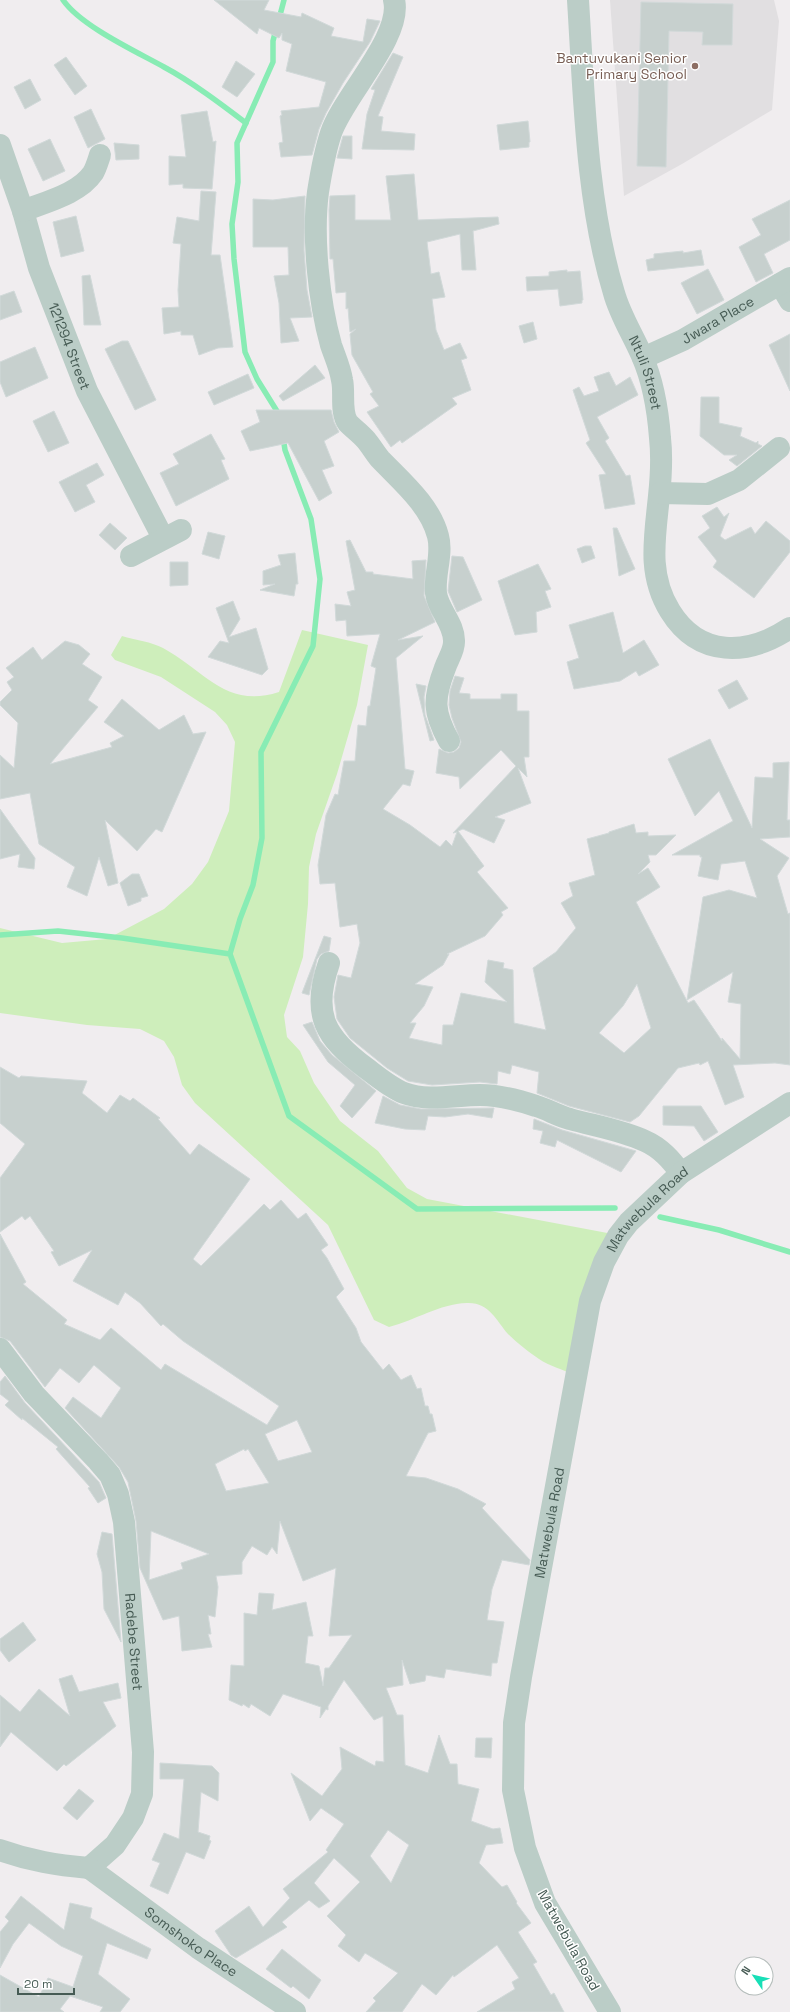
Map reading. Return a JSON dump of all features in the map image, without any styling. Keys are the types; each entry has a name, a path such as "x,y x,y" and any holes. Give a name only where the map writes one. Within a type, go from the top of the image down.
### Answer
{"street":[{"path":"394,0 395,15 387,37 366,74 345,104 331,133 318,193 316,246 324,315 343,382 344,416 347,422 365,439 378,457 406,485 425,508 439,539 436,591 438,601 449,622 454,641 438,691 436,706 443,730 449,741"},
{"name":"Ntuli Street","path":"578,0 582,81 592,182 602,240 614,294 643,358 656,404 660,439 660,493 654,541 655,569 659,591 682,627 700,641 710,646 724,648 753,646 790,628"},
{"name":"121294 Street","path":"0,145 23,211 39,268 87,391 172,534 131,556"},
{"path":"23,211 63,195 86,181 93,172 100,155"},
{"name":"Jwara Place","path":"643,358 683,340 787,287"},
{"path":"660,493 708,494 739,480 779,448"},
{"path":"329,963 324,978 321,995 323,1016 327,1029 334,1040 352,1058 403,1093 416,1096 435,1097 480,1095 498,1096 536,1106 568,1119 607,1128 646,1141 667,1155 681,1173"},
{"name":"Matwebula Road","path":"610,2012 545,1903 525,1848 512,1790 514,1723 529,1631 590,1301 604,1262 618,1236 629,1222 681,1173 790,1103"},
{"name":"Radebe Street","path":"0,1349 34,1394 110,1475 118,1494 122,1515 143,1752 142,1794 133,1818 115,1845 89,1868"},
{"path":"0,1850 27,1860 54,1865 89,1868"},
{"name":"Somshoko Place","path":"89,1868 198,1948 295,2012"}],"shaded area":[{"name":"Bantuvukani Senior Primary School","path":"610,0 774,0 779,21 772,110 682,164 624,196"}],"green space":[{"path":"302,630 368,645 357,705 337,774 316,834 309,867 308,904 303,957 284,1015 287,1037 300,1051 314,1083 340,1121 378,1151 407,1188 427,1199 618,1235 575,1375 547,1364 535,1356 508,1334 491,1313 481,1305 475,1303 447,1306 389,1327 374,1320 328,1225 195,1103 182,1085 174,1057 164,1041 140,1029 87,1025 0,1013 0,928 62,943 107,939 164,909 192,884 208,862 229,811 235,742 227,725 215,712 161,677 115,660 111,655 122,636 163,648 178,657 204,677 230,692 244,696 261,696 279,692"}],"building":[{"path":"214,0 269,0 264,10 301,17 302,13 334,28 331,36 363,42 367,19 380,21 370,42 343,83 326,113 319,129 312,155 281,157 279,143 283,142 280,116 282,115 281,111 319,107 326,82 286,71 292,44 282,40 282,33 279,38 259,28 257,34"},
{"path":"641,2 733,4 732,45 702,45 703,32 669,31 666,167 637,166"},
{"path":"393,53 403,57 378,116 383,117 381,131 415,134 414,150 362,149 367,114 375,90 371,89"},
{"path":"66,57 87,86 75,95 54,65"},
{"path":"236,61 255,74 237,97 222,87"},
{"path":"30,79 41,100 25,109 14,87"},
{"path":"91,109 105,139 88,148 74,117"},
{"path":"207,111 213,142 216,141 212,189 183,188 183,184 169,185 169,156 186,157 181,115"},
{"path":"528,121 529,147 500,150 497,125"},
{"path":"343,136 352,136 352,159 337,158"},
{"path":"50,139 65,171 43,181 28,149"},
{"path":"114,143 139,145 139,159 116,160"},
{"path":"414,174 418,220 498,217 499,224 473,231 476,270 462,270 460,234 427,242 431,274 439,272 445,297 432,299 436,330 444,350 460,343 467,358 461,360 471,390 452,398 457,404 402,443 400,440 391,447 367,412 379,406 370,394 373,392 352,355 350,334 356,329 350,332 348,308 346,309 346,292 336,293 333,259 330,259 330,196 355,195 355,220 391,220 386,176"},
{"path":"201,191 216,192 211,255 220,255 233,347 218,348 199,355 193,335 181,335 181,331 164,334 162,308 179,307 178,290 181,244 173,243 177,217 199,221"},
{"path":"305,196 304,250 307,290 312,317 290,318 299,341 281,343 279,303 274,276 289,275 288,247 253,247 253,199 273,200"},
{"path":"790,200 790,240 764,254 773,273 756,282 739,247 761,235 752,219"},
{"path":"76,216 84,251 61,257 53,222"},
{"path":"701,250 704,265 648,271 646,260 654,258 654,254 683,251 683,253"},
{"path":"708,269 724,300 697,314 681,283"},
{"path":"567,270 567,272 580,271 582,303 560,306 558,289 527,291 526,277 549,276 549,272"},
{"path":"90,275 101,325 84,325 82,276"},
{"path":"14,291 22,312 0,320 0,296"},
{"path":"533,322 537,339 524,343 519,326"},
{"path":"790,334 790,391 769,345"},
{"path":"122,341 128,341 156,400 135,410 105,349"},
{"path":"35,347 48,378 6,397 0,382 0,362"},
{"path":"315,365 325,378 283,401 279,396"},
{"path":"609,372 616,386 630,377 638,395 597,417 609,438 605,441 626,476 630,475 635,504 605,509 599,475 606,474 586,443 590,440 573,390 579,387 584,396 599,391 594,377"},
{"path":"248,374 254,388 214,405 208,392"},
{"path":"701,397 719,397 719,423 742,428 740,436 756,443 758,441 758,444 762,446 737,466 729,460 737,455 724,455 700,436"},
{"path":"256,410 331,410 334,422 339,432 324,441 334,466 322,470 332,493 319,501 288,443 250,451 241,431 260,422"},
{"path":"54,411 69,443 48,452 33,421"},
{"path":"211,434 225,459 221,460 229,479 176,506 160,473 179,464 173,454"},
{"path":"97,463 104,475 86,485 95,502 75,512 59,482"},
{"path":"717,507 724,517 729,513 720,536 725,540 751,527 755,534 766,521 790,541 790,552 754,598 713,567 717,561 698,537 710,528 702,516"},
{"path":"110,523 127,538 115,550 99,535"},
{"path":"613,528 617,528 635,569 619,576"},
{"path":"208,532 225,536 219,559 202,554"},
{"path":"350,540 366,572 373,572 373,574 413,579 412,561 426,560 424,596 435,622 398,640 423,636 396,658 405,769 414,771 410,786 403,784 383,809 410,825 440,847 446,840 452,846 457,832 453,833 516,766 501,750 460,789 459,777 436,773 439,749 448,753 454,752 459,748 461,742 449,705 450,691 455,676 464,678 459,693 470,694 470,699 501,699 501,694 517,694 517,711 529,711 529,757 524,757 527,777 518,768 531,803 495,817 505,820 494,843 463,829 458,831 484,866 477,872 508,908 501,912 503,915 485,936 447,954 449,954 443,965 415,984 433,987 424,1006 410,1023 416,1023 409,1038 442,1045 443,1025 453,1025 461,993 507,1002 485,982 488,960 504,963 503,968 513,970 514,1023 546,1030 533,968 556,952 576,928 561,903 573,896 569,883 595,875 587,839 634,824 636,833 648,832 648,836 676,835 656,855 648,855 650,862 638,874 648,868 660,887 636,902 688,1003 694,1000 722,1041 722,1038 740,1059 741,1004 728,1002 733,972 687,1000 703,897 729,890 757,898 745,861 721,864 718,880 698,876 702,857 700,857 700,855 672,855 733,821 719,791 695,816 668,759 710,739 752,828 755,777 773,778 773,763 789,762 787,820 790,820 790,837 760,839 789,858 777,876 788,914 790,913 790,1065 775,1063 733,1065 744,1097 725,1105 708,1061 700,1065 699,1063 678,1068 639,1116 630,1122 569,1106 537,1093 539,1072 512,1065 510,1074 498,1071 497,1084 480,1082 432,1085 408,1081 387,1068 350,1038 337,1019 334,997 338,975 351,978 360,943 357,924 340,927 335,883 320,884 318,865 326,815 335,794 338,795 344,761 355,761 358,725 366,726 368,706 370,706 376,668 371,666 380,634 347,636 346,620 336,621 335,604 351,606 347,592 355,590 346,541","holes":["637,984 651,1028 624,1053 599,1033 623,1006"]},
{"path":"585,546 591,546 595,558 582,563 577,549"},
{"path":"295,553 298,584 296,584 294,596 260,590 275,584 263,585 263,571 281,565 278,555"},
{"path":"452,556 463,557 482,600 457,612 448,591"},
{"path":"170,562 188,562 188,585 170,586"},
{"path":"538,564 551,589 545,591 551,607 536,612 537,632 515,635 498,581"},
{"path":"233,601 240,619 229,637 256,628 268,669 262,675 208,657 220,641 229,643 216,608"},
{"path":"613,612 623,653 644,640 659,665 639,676 636,671 620,681 574,689 567,662 579,658 569,625"},
{"path":"65,641 79,645 90,654 82,664 102,677 88,700 98,707 50,764 112,747 110,743 124,736 104,722 122,699 159,730 184,715 193,734 206,732 162,832 156,829 137,851 105,820 118,883 108,886 99,857 87,896 67,887 75,867 39,844 30,793 0,799 0,755 14,768 18,723 0,705 0,702 12,690 7,682 14,677 6,668 33,647 42,660"},
{"path":"737,680 748,699 729,709 718,690"},
{"path":"416,684 426,686 424,697 425,715 434,740 430,741"},
{"path":"0,809 35,858 34,869 18,867 20,854 0,859"},
{"path":"132,874 139,874 148,896 141,898 141,901 128,906 120,883"},
{"path":"324,936 331,938 329,951 321,954 317,959 309,995 302,993"},
{"path":"312,1022 320,1041 332,1055 376,1091 352,1118 340,1106 355,1085 328,1062 303,1025"},
{"path":"0,1067 19,1078 21,1076 87,1081 82,1093 107,1113 120,1095 130,1101 133,1098 160,1118 158,1119 190,1155 199,1144 250,1179 193,1259 201,1266 264,1204 270,1210 281,1200 298,1219 306,1213 328,1245 321,1250 344,1289 336,1297 356,1328 361,1342 383,1370 389,1364 401,1380 411,1375 417,1389 421,1388 425,1406 428,1406 430,1414 432,1414 436,1431 428,1433 406,1476 426,1478 458,1489 486,1504 482,1508 530,1560 529,1565 502,1560 492,1589 487,1620 504,1622 497,1663 492,1663 491,1676 446,1669 444,1678 426,1675 425,1681 410,1684 402,1660 403,1685 386,1688 397,1715 403,1715 405,1765 428,1773 439,1735 450,1764 457,1764 458,1784 479,1789 471,1821 493,1829 500,1828 503,1843 486,1845 479,1863 502,1887 507,1885 517,1902 516,1903 531,1923 518,1932 537,1962 533,1964 551,1995 554,1993 564,2012 477,2012 515,1989 512,1982 519,1978 497,1945 454,1977 453,1975 436,1995 422,1984 402,2012 366,2012 376,2001 373,1998 398,1973 365,1953 359,1962 338,1946 346,1935 327,1916 360,1882 334,1858 314,1883 330,1901 319,1908 309,1900 282,1922 287,1927 236,1958 231,1955 215,1931 249,1906 263,1927 290,1898 283,1889 328,1852 326,1850 344,1824 321,1808 310,1821 291,1773 322,1796 342,1769 340,1747 375,1766 376,1761 384,1762 383,1716 374,1720 344,1680 328,1706 328,1710 326,1709 320,1718 321,1707 283,1694 270,1716 251,1704 249,1708 243,1704 242,1706 229,1700 231,1665 244,1666 244,1613 257,1615 259,1593 274,1594 272,1610 306,1602 313,1636 308,1636 305,1663 319,1666 323,1686 325,1668 329,1668 352,1635 329,1636 336,1568 303,1581 280,1521 277,1554 272,1547 267,1555 252,1546 242,1562 242,1574 216,1576 218,1587 215,1617 208,1615 211,1634 208,1634 212,1647 182,1651 179,1616 163,1620 140,1568 136,1521 128,1482 119,1467 65,1408 73,1397 101,1418 121,1388 94,1365 79,1383 60,1368 45,1387 10,1341 0,1337 0,1234 26,1282 23,1284 67,1320 64,1324 100,1340 111,1328 161,1370 165,1364 267,1425 279,1406 183,1341 163,1324 161,1326 140,1303 125,1292 118,1305 73,1281 92,1250 59,1266 51,1252 54,1251 30,1216 25,1220 22,1216 0,1232 0,1178 25,1144 0,1123","holes":["297,1420 312,1452 278,1461 265,1434","244,1449 245,1451 248,1449 269,1483 226,1491 215,1464","151,1531 209,1554 181,1563 183,1569 149,1580","388,1830 409,1845 391,1883 370,1856"]},
{"path":"383,1096 400,1105 421,1109 494,1108 492,1118 468,1114 445,1117 428,1116 425,1130 405,1129 375,1123"},
{"path":"663,1106 701,1106 718,1132 704,1141 694,1126 663,1125"},
{"path":"534,1119 562,1130 636,1151 621,1172 557,1140 555,1147 540,1143 543,1131 533,1129"},
{"path":"5,1376 25,1403 99,1482 106,1498 98,1503 88,1488 90,1487 56,1449 58,1447 5,1405 9,1401 0,1394 0,1382"},
{"path":"102,1532 112,1534 121,1642 104,1609 102,1572 97,1554"},
{"path":"23,1622 36,1640 9,1662 0,1650 0,1639"},
{"path":"72,1675 79,1692 118,1683 121,1698 103,1702 116,1726 66,1766 64,1764 57,1771 11,1732 0,1747 0,1695 20,1712 39,1689 70,1716 59,1679"},
{"path":"476,1738 492,1738 491,1758 475,1757"},
{"path":"160,1763 212,1766 219,1773 218,1801 201,1792 198,1832 210,1836 209,1840 211,1841 204,1859 186,1852 168,1894 150,1886 160,1863 152,1860 164,1833 179,1839 184,1779 160,1779"},
{"path":"79,1789 94,1801 77,1820 63,1808"},
{"path":"21,1896 64,1930 70,1903 92,1908 90,1918 151,1949 147,1959 107,1943 98,1974 130,1999 120,2012 100,2012 103,2007 70,1996 60,2009 64,2012 0,2012 0,1975 39,1997 48,1978 73,1987 83,1956 61,1946 29,1923 13,1944 0,1968 0,1932 9,1921 5,1917"},
{"path":"282,1949 321,1980 309,1999 293,1986 291,1988 266,1969"}],"waterway":[{"path":"63,0 71,10 95,28 124,46 185,79 246,123"},
{"path":"279,19 284,0"},
{"path":"276,29 273,41 273,62 237,143 238,182 232,224 234,259 245,352 257,379 280,416"},
{"path":"230,954 240,919 253,885 262,838 261,752 313,646 320,579 311,519 285,450 283,437"},
{"path":"0,935 58,931 122,938 230,954 289,1116 417,1209 615,1208"},
{"path":"660,1217 719,1230 790,1252"}],"place":[{"name":"Bantuvukani Senior Primary School","path":"695,66"}]}
